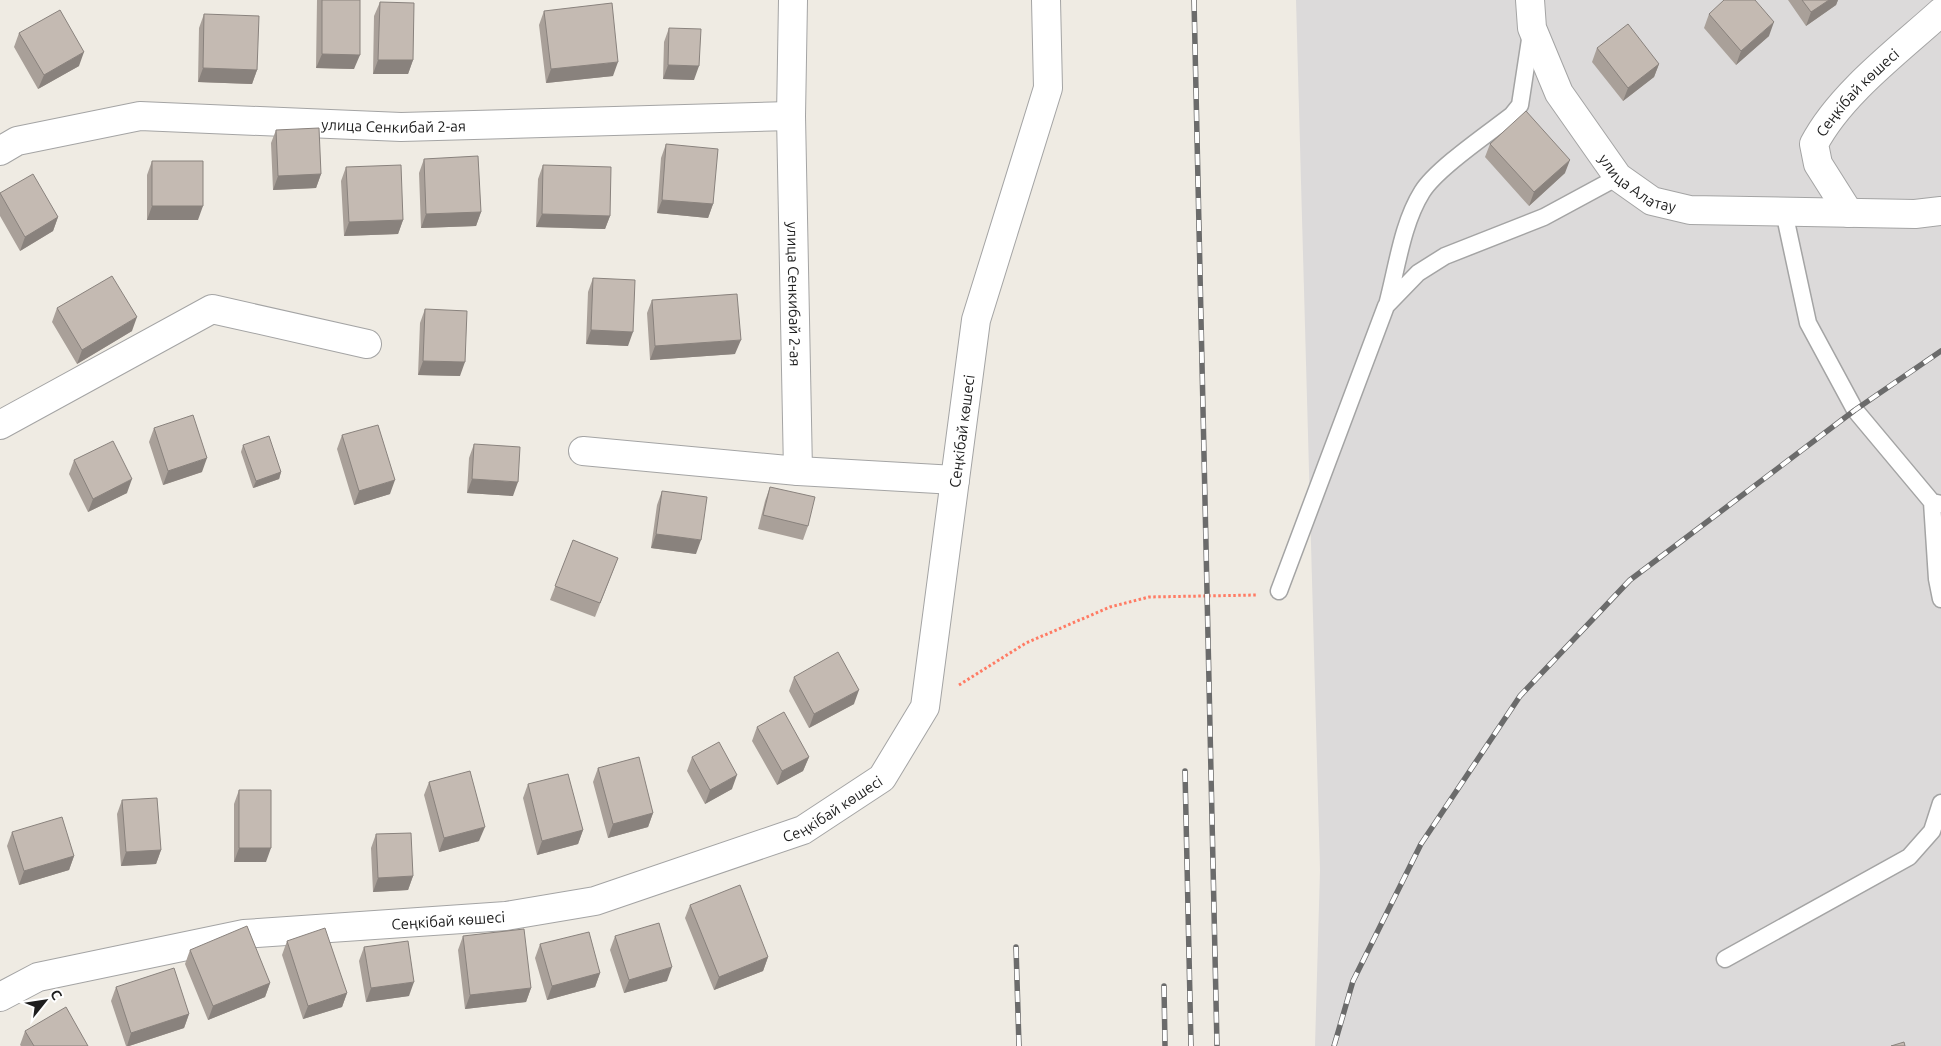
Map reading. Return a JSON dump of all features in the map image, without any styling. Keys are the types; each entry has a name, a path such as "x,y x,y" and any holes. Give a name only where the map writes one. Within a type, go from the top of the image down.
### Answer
{"street":[{"name":"улица Сенкибай 2-ая","path":"793,0 791,116 798,470"},
{"name":"Сеңкібай көшесі","path":"0,997 38,977 244,934 506,916 595,901 803,830 882,778 925,707 976,320 1048,88 1046,0"},
{"name":"улица Алатау","path":"1530,0 1532,28 1559,92 1618,177 1652,201 1690,210 1915,214 1941,211"},
{"name":"Сеңкібай көшесі","path":"1849,213 1818,164 1814,144 1823,126 1842,103 1941,12"},
{"name":"улица Сенкибай 2-ая","path":"0,151 17,141 140,116 401,127 791,116"},
{"path":"0,425 212,308 367,344"},
{"path":"583,450 798,470 955,480"}],"lane":[{"path":"1279,591 1386,306 1411,214 1423,190 1439,173 1512,115 1520,104 1532,28"},
{"path":"1386,306 1418,273 1445,256 1544,217 1618,177"},
{"path":"1784,212 1808,323 1855,410 1936,503 1937,579 1941,600"},
{"path":"1725,959 1909,857 1932,831 1941,803"}],"path":[{"path":"925,707 1026,643 1110,607 1149,597 1255,595 1279,591"}],"shaded area":[{"path":"1296,0 1941,0 1941,1046 1315,1046 1320,870"}],"building":[{"path":"322,0 360,0 360,55 322,54"},
{"path":"1724,0 1755,0 1774,22 1741,51 1709,14"},
{"path":"1802,0 1829,0 1811,12"},
{"path":"380,2 414,3 413,60 378,60"},
{"path":"612,3 618,62 551,69 544,11"},
{"path":"60,10 84,52 44,75 19,33"},
{"path":"204,14 259,16 257,70 203,68"},
{"path":"1628,24 1659,64 1628,88 1597,48"},
{"path":"669,28 701,29 699,66 668,65"},
{"path":"1526,111 1570,160 1534,192 1490,144"},
{"path":"319,128 321,174 278,176 276,130"},
{"path":"666,144 718,149 713,204 662,200"},
{"path":"478,156 481,212 426,214 424,159"},
{"path":"152,161 203,161 203,206 152,206"},
{"path":"401,165 403,220 349,222 346,167"},
{"path":"543,165 611,167 610,216 542,214"},
{"path":"33,174 58,217 25,237 0,193"},
{"path":"112,276 137,317 82,350 57,308"},
{"path":"593,278 635,280 633,332 591,330"},
{"path":"737,294 741,340 655,346 652,300"},
{"path":"425,309 467,311 465,362 423,361"},
{"path":"193,415 207,458 168,471 154,428"},
{"path":"378,425 395,480 359,491 342,435"},
{"path":"269,436 281,472 256,481 243,445"},
{"path":"113,441 132,479 93,499 74,460"},
{"path":"474,444 520,447 518,482 472,479"},
{"path":"770,487 815,497 808,526 763,515"},
{"path":"662,491 707,497 701,540 656,534"},
{"path":"573,540 618,558 600,603 555,586"},
{"path":"838,652 859,690 814,714 794,677"},
{"path":"784,712 809,757 782,771 757,727"},
{"path":"719,742 737,775 710,790 692,757"},
{"path":"639,757 653,813 613,824 598,768"},
{"path":"470,771 485,827 444,838 429,782"},
{"path":"568,774 583,830 542,841 528,784"},
{"path":"239,790 271,790 271,848 239,848"},
{"path":"157,798 161,850 126,852 122,800"},
{"path":"62,817 74,856 24,871 12,832"},
{"path":"411,833 413,876 378,878 376,834"},
{"path":"740,885 768,957 719,977 690,905"},
{"path":"659,923 672,967 629,980 615,936"},
{"path":"247,926 270,983 213,1006 190,950"},
{"path":"325,928 347,993 308,1006 287,941"},
{"path":"524,929 531,988 470,995 463,936"},
{"path":"589,932 600,973 552,986 540,944"},
{"path":"408,941 414,982 371,988 364,947"},
{"path":"174,968 189,1014 131,1033 116,987"},
{"path":"66,1007 88,1046 34,1046 25,1031"},
{"path":"1904,1042 1905,1046 1891,1046"}],"railway":[{"path":"1194,0 1217,1046"},
{"path":"1334,1046 1353,981 1421,844 1520,696 1630,580 1855,410 1941,351"},
{"path":"1185,771 1191,1046"},
{"path":"1016,947 1019,1046"},
{"path":"1164,986 1165,1046"}]}
